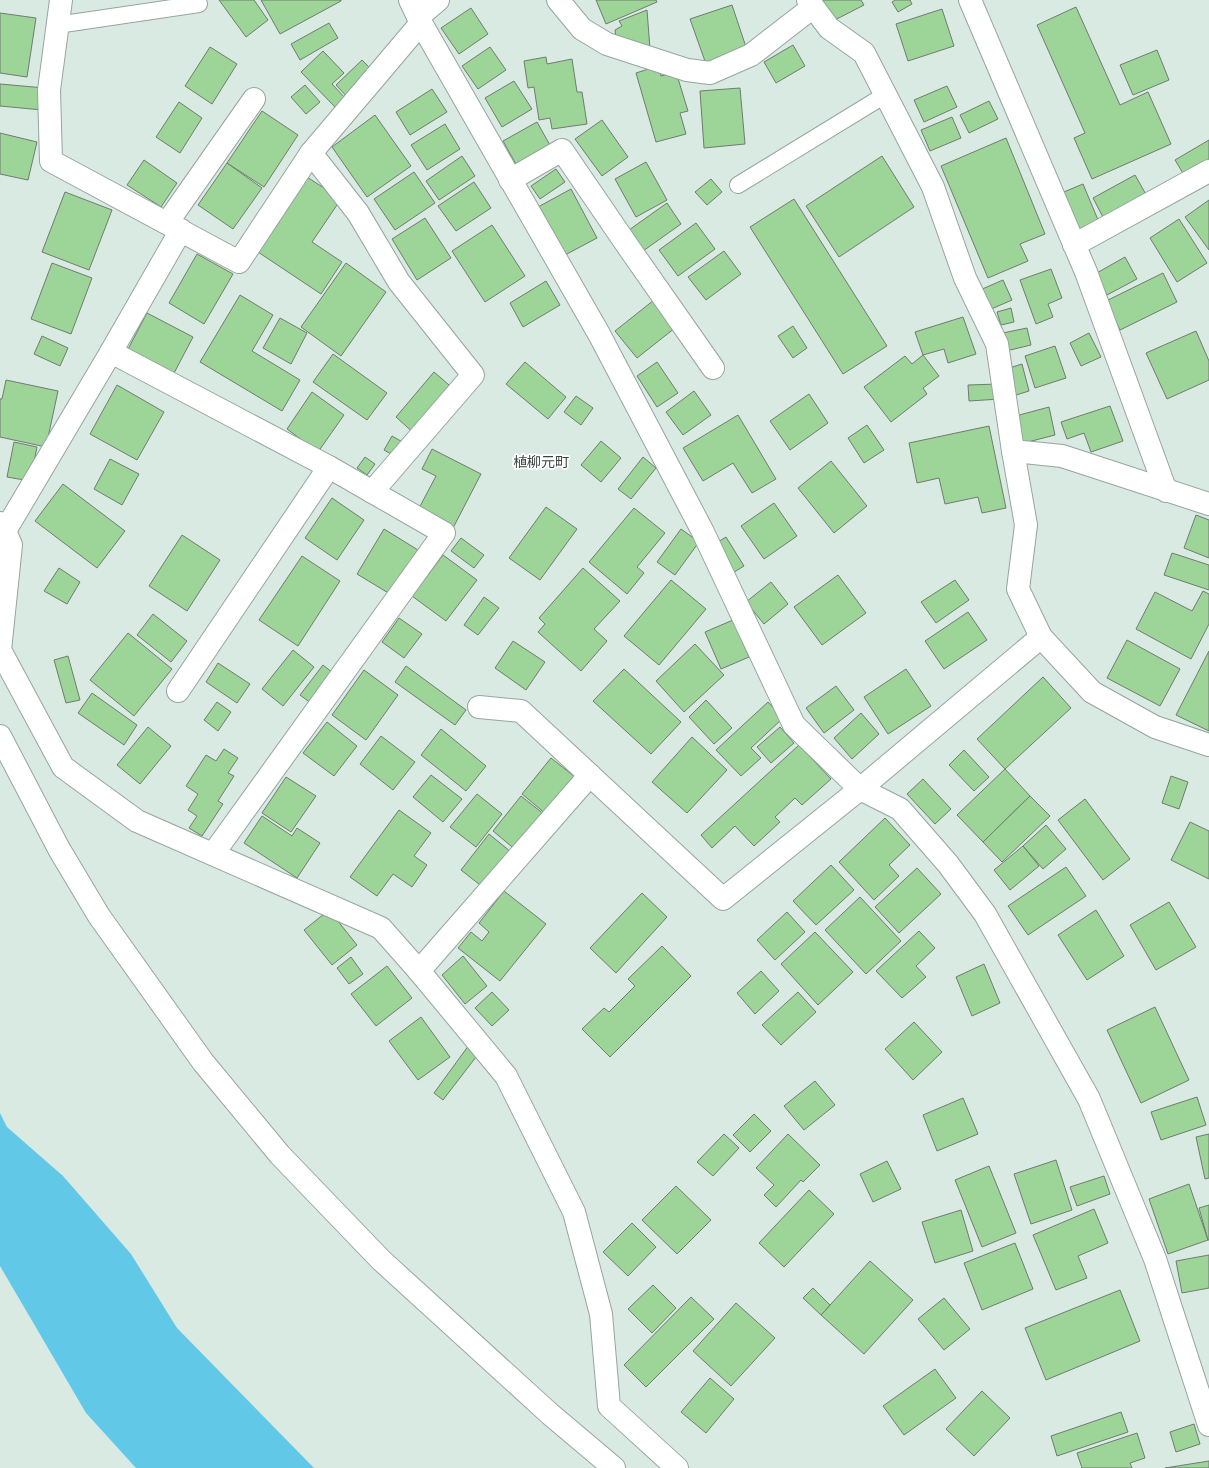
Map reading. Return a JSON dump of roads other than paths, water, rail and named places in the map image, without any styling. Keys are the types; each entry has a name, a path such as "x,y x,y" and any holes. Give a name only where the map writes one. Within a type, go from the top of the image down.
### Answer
{"street":[{"path":"61,0 49,90 51,161 239,262 311,153 416,13 438,0"},
{"path":"558,0 582,29 607,44 687,70 710,73 751,55 810,4 829,28 864,53 933,187 965,278 997,344 1026,525 1018,589 1041,637 1092,692 1155,727 1209,745"},
{"path":"970,0 1086,272 1166,491"},
{"path":"416,13 599,334 703,532 794,725 860,789 900,810 948,864 985,914 1089,1099 1155,1259 1209,1425"},
{"path":"254,99 174,226 111,352 3,527 11,546 0,650 63,767 137,821 380,928 419,971 506,1076 574,1212 601,1314 609,1406 677,1468"},
{"path":"510,180 562,150 713,368"},
{"path":"311,153 358,213 399,282 473,375 372,492"},
{"path":"1074,245 1209,171"},
{"path":"111,352 329,467 444,534 213,854"},
{"path":"1013,451 1062,456 1209,504"},
{"path":"178,691 329,467"},
{"path":"479,707 521,711 723,899 860,789 1041,637"},
{"path":"0,736 59,849 99,916 203,1062 280,1155 381,1260 550,1414 614,1468"},
{"path":"419,971 590,775"}],"lane":[{"path":"57,25 199,4"},
{"path":"738,185 885,95"}],"water":[{"path":"0,1113 7,1127 63,1176 131,1254 177,1328 314,1468 136,1468 86,1413 0,1266"}],"district":[{"name":"植柳元町","path":"541,462"}]}
